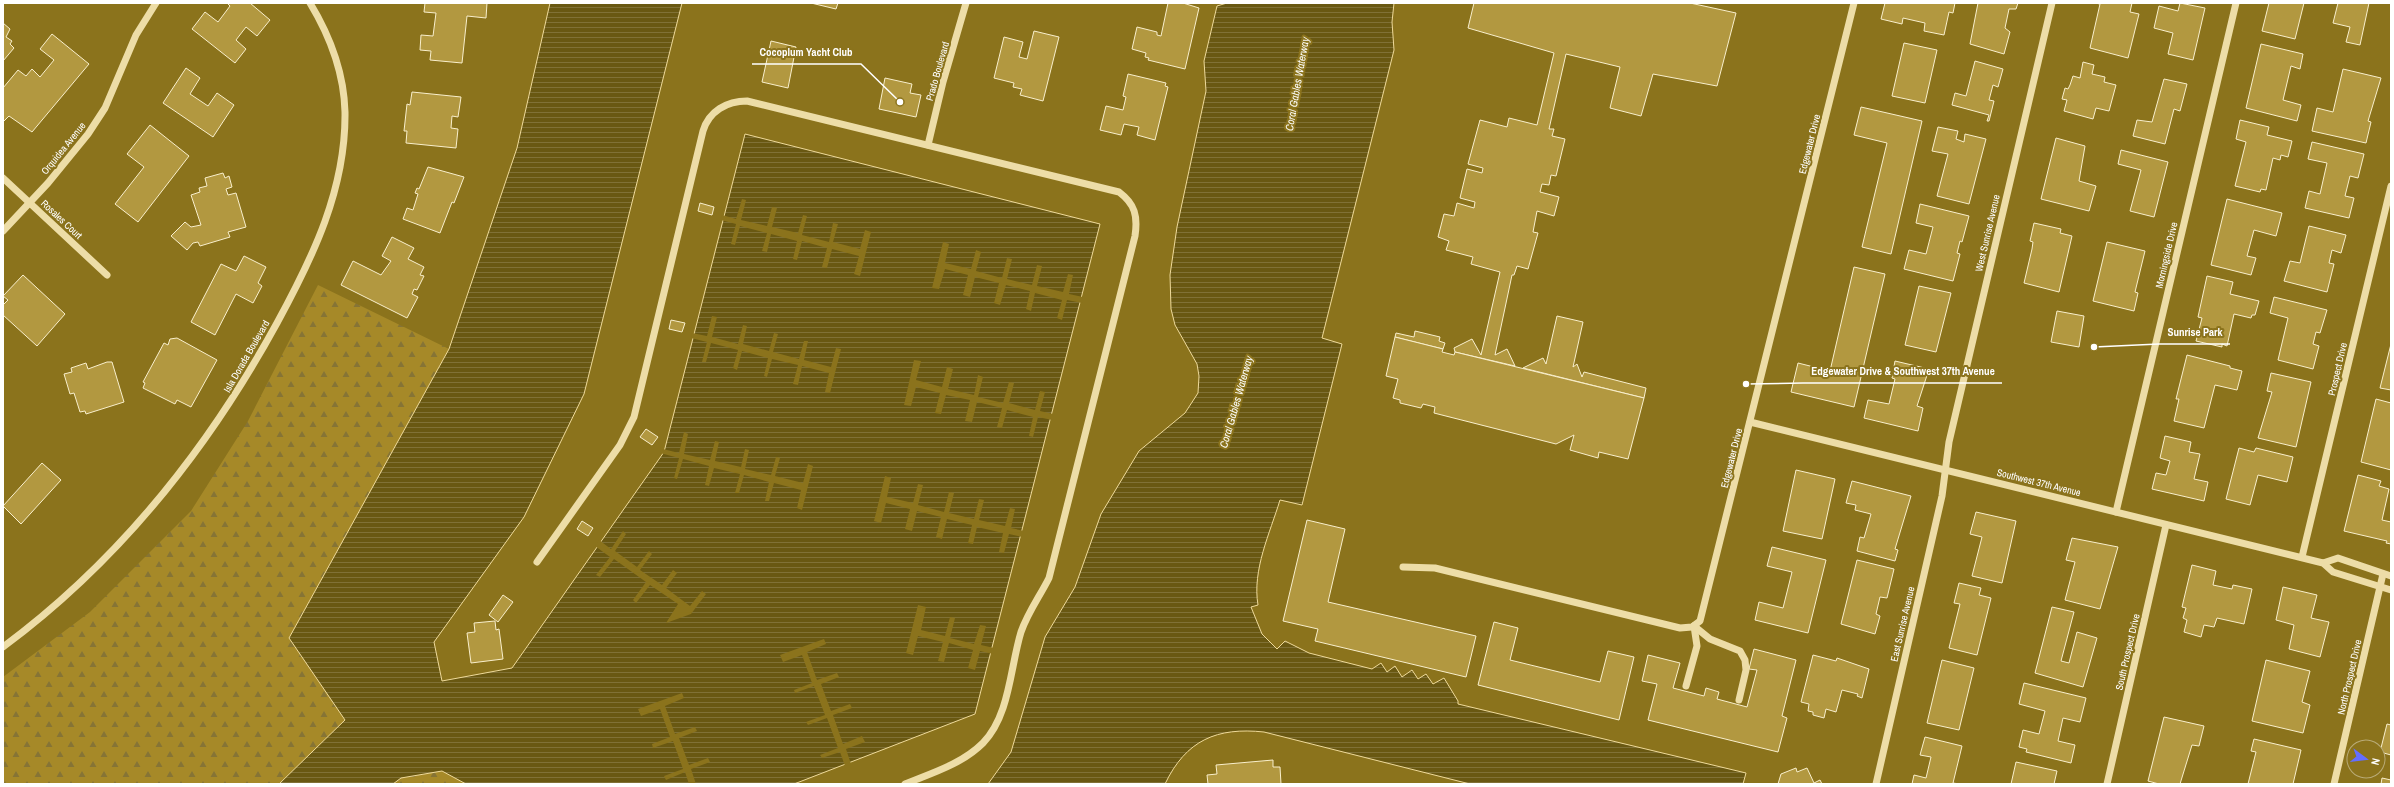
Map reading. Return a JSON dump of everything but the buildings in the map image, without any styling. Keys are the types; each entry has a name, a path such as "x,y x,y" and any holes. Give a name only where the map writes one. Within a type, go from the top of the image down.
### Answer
{"street":[{"name":"Orquidea Avenue","path":"3,231 30,203 79,147 94,125 110,97 136,35 156,3"},
{"name":"Isla Dorada Boulevard","path":"3,647 48,612 109,554 155,505 182,471 220,419 246,378 313,254 329,213 341,167 345,111 341,81 333,50 322,23 310,3"},
{"name":"Prado Boulevard","path":"928,145 943,82 966,3"},
{"name":"Edgewater Drive","path":"1694,626 1702,618 1854,3"},
{"name":"West Sunrise Avenue","path":"1945,469 1949,442 2052,3"},
{"name":"Morningside Drive","path":"2116,512 2236,3"},
{"path":"538,562 620,445 634,417 703,131 711,116 728,103 747,101 1119,192 1134,206 1137,225 1050,578 1030,610 1021,632 997,721 983,743 972,753 947,767 905,784"},
{"name":"Rosales Court","path":"3,178 107,275"},
{"name":"Prospect Drive","path":"2302,558 2391,186"},
{"name":"Southwest 37th Avenue","path":"1750,422 2302,558 2323,562 2338,558 2391,576"},
{"name":"East Sunrise Avenue","path":"1876,784 1942,496 1945,469"},
{"name":"South Prospect Drive","path":"2107,784 2166,525"},
{"name":"Southwest 37th Avenue","path":"2323,562 2334,572 2380,588 2391,590"},
{"path":"1403,567 1435,568 1673,626 1687,628 1694,626"},
{"name":"North Prospect Drive","path":"2334,784 2383,574"},
{"path":"1686,686 1697,646 1694,626"},
{"path":"1694,626 1710,638 1740,651 1745,660 1746,670 1739,700"}],"green space":[{"path":"318,285 449,349 289,638 345,720 279,784 3,784 3,677 90,612 191,511 248,421"},
{"path":"442,771 466,784 393,784 401,778"}],"water":[{"path":"550,3 682,3 584,394 524,517 434,642 442,681 512,668 664,452 745,134 1100,224 975,714 794,784 466,784 442,771 401,778 393,784 279,784 345,720 289,638 449,349 517,148"},
{"name":"Coral Gables Waterway","path":"1227,3 1394,3 1392,22 1394,50 1322,338 1342,344 1302,505 1280,500 1263,552 1258,578 1258,605 1251,607 1262,634 1277,649 1285,641 1309,653 1372,669 1381,663 1387,672 1395,666 1402,677 1412,670 1418,679 1426,674 1433,684 1444,678 1458,701 1458,704 1746,773 1743,784 1470,784 1264,732 1247,731 1218,735 1193,747 1173,769 1165,784 988,784 1011,752 1045,637 1075,587 1101,514 1139,451 1185,413 1198,393 1199,376 1197,364 1175,325 1171,309 1170,275 1177,227 1206,91 1204,61 1217,6"}],"pier":[{"path":"742,199 746,200 741,220 767,226 772,207 777,208 772,227 798,233 803,215 807,216 802,235 829,242 833,223 838,224 833,242 860,249 865,230 871,232 860,276 854,274 859,256 832,249 827,268 822,267 827,248 802,241 797,260 793,259 797,241 771,234 767,252 762,251 767,233 740,226 735,245 731,244 736,224 721,220 722,215 736,219"},
{"path":"943,242 949,244 945,263 971,269 976,250 981,252 976,271 1002,278 1007,258 1012,259 1007,279 1032,285 1037,265 1042,266 1037,286 1063,292 1068,274 1073,275 1069,294 1083,297 1082,303 1067,300 1062,320 1057,318 1062,300 1035,293 1031,311 1026,309 1030,291 1006,285 1000,305 994,303 999,283 975,277 970,297 963,295 968,275 945,269 939,289 932,288"},
{"path":"712,316 717,317 712,337 738,344 743,325 747,326 743,344 769,351 774,333 778,334 773,352 799,359 804,341 808,341 804,360 831,367 836,348 841,349 830,393 825,392 829,373 802,366 798,385 793,384 798,365 772,359 767,377 764,376 768,358 742,351 737,370 733,368 738,350 711,343 706,362 702,362 707,342 691,338 692,333 707,336"},
{"path":"914,360 921,361 916,380 942,387 947,367 953,369 948,389 974,395 978,375 983,377 978,397 1003,403 1009,382 1014,383 1009,403 1035,410 1040,391 1045,392 1040,411 1053,414 1052,420 1038,417 1033,437 1029,436 1033,417 1007,410 1002,428 997,427 1002,408 977,402 972,422 965,421 970,400 946,395 941,414 935,413 940,393 916,387 911,406 904,405"},
{"path":"684,432 688,434 684,454 710,460 715,441 719,442 715,461 741,467 745,449 749,450 745,469 771,475 776,457 780,458 775,476 803,483 808,464 813,466 802,510 797,508 801,490 774,483 769,501 765,501 769,482 744,475 739,493 735,493 740,474 714,468 709,486 705,485 709,466 683,459 677,479 674,478 679,458 660,453 663,449 679,453"},
{"path":"885,476 891,478 887,497 913,503 918,484 923,485 918,505 944,512 949,492 954,493 949,513 974,519 979,499 984,500 979,520 1005,526 1010,508 1015,509 1011,528 1024,531 1022,537 1009,534 1004,553 999,552 1003,533 977,527 973,544 968,543 972,525 947,519 942,539 936,537 941,517 917,511 912,531 905,529 910,509 886,503 881,523 874,521"},
{"path":"623,531 626,534 615,551 637,567 649,551 652,554 640,570 662,585 673,570 677,573 666,588 690,606 702,591 706,594 691,614 666,623 678,604 650,585 636,603 633,600 646,582 614,559 600,577 596,575 610,557 595,546 599,540 611,549"},
{"path":"918,605 926,607 921,630 945,636 950,617 955,618 950,638 974,644 980,625 986,626 981,645 994,648 993,654 980,651 975,670 968,668 973,650 949,643 944,662 938,661 943,642 918,636 913,655 906,653"},
{"path":"824,639 826,644 807,652 817,680 837,673 839,677 821,684 831,711 850,704 852,708 833,715 843,744 862,736 865,742 846,749 851,764 845,766 840,752 822,758 820,755 838,748 827,718 808,725 806,722 825,715 814,686 795,693 794,690 812,683 802,655 783,662 780,655"},
{"path":"682,693 684,698 665,706 675,734 695,727 697,731 679,738 689,765 708,758 710,762 691,769 696,784 689,784 685,772 666,780 664,776 683,769 673,741 653,748 652,744 670,737 660,709 641,716 638,709"}],"place":[{"name":"Cocoplum Yacht Club","path":"900,102"},
{"name":"Sunrise Park","path":"2094,347"},
{"name":"Edgewater Drive & Southwest 37th Avenue","path":"1746,384"}]}
